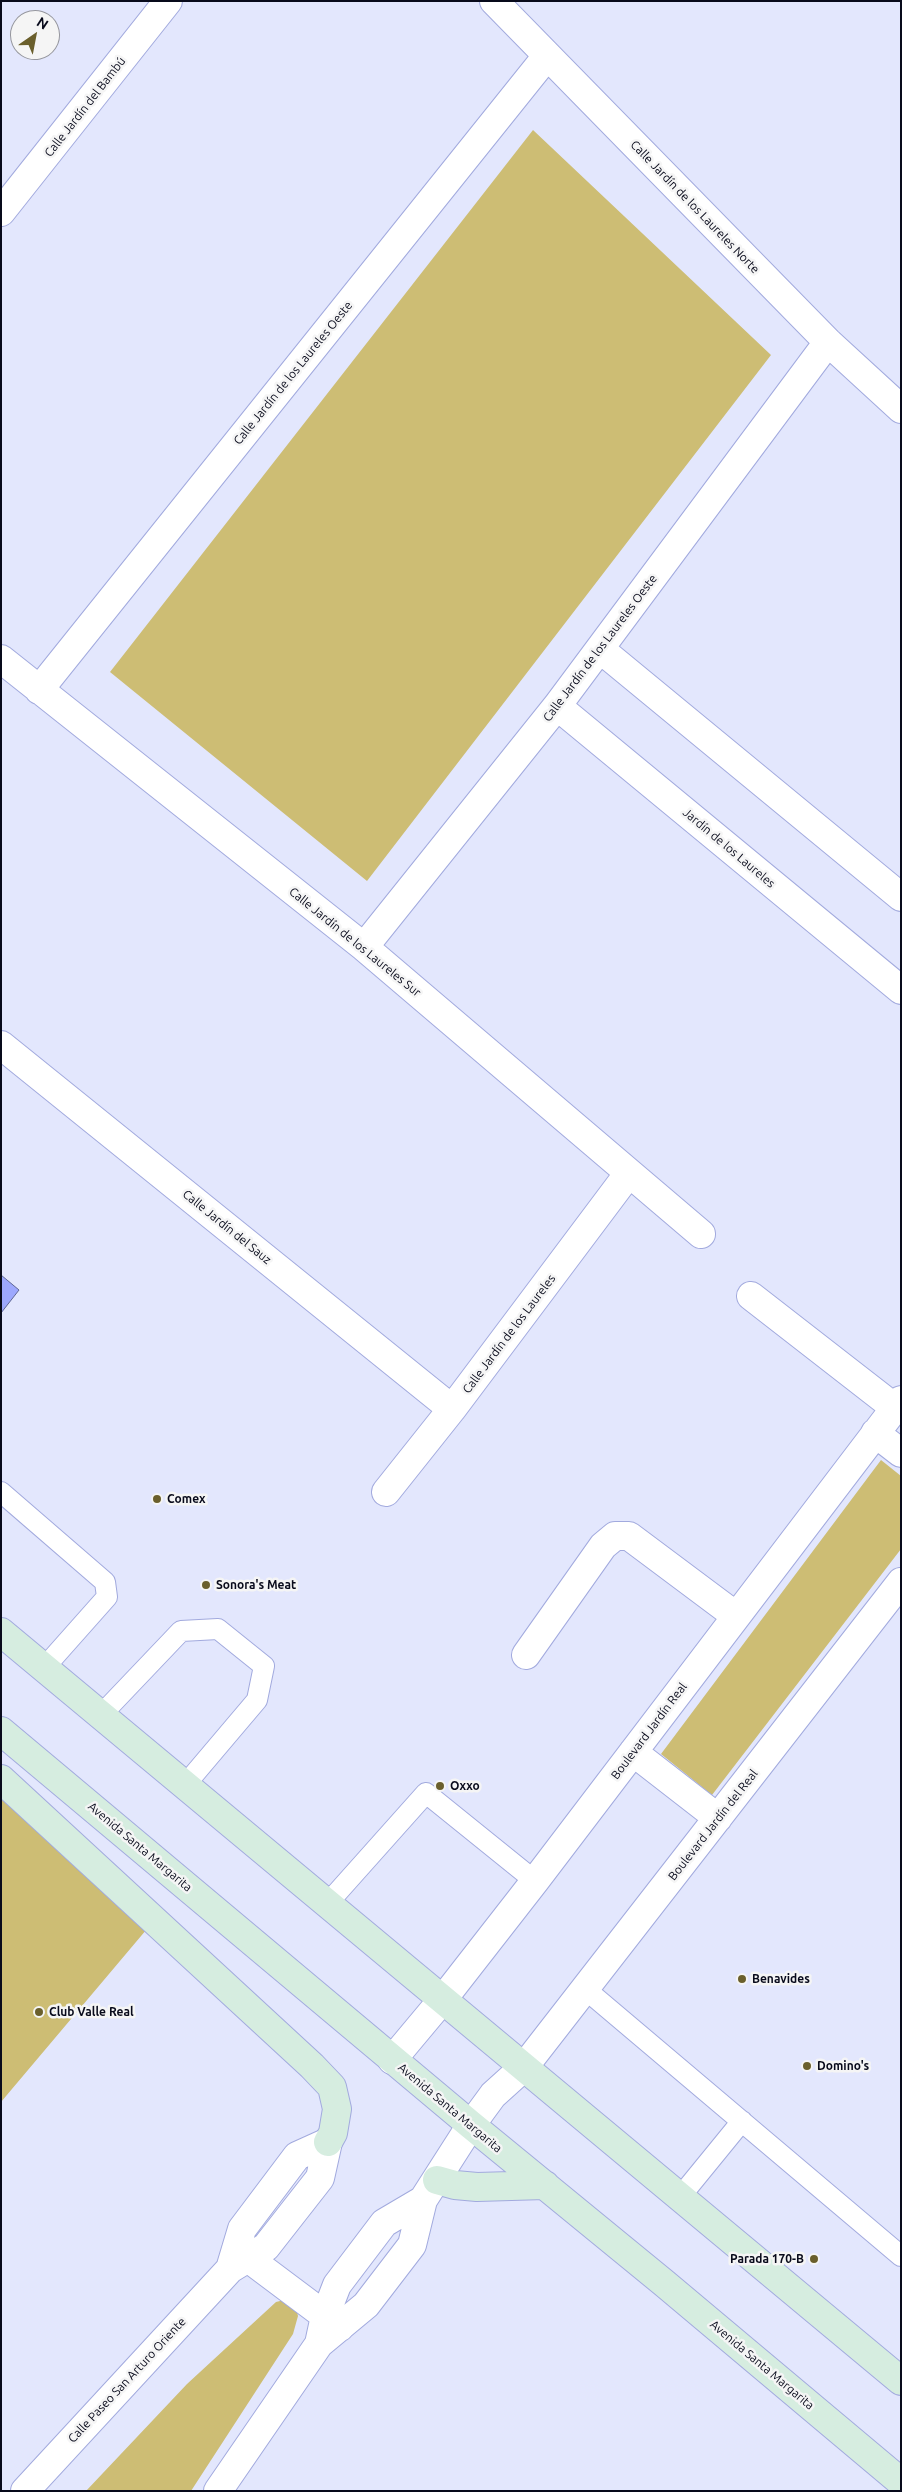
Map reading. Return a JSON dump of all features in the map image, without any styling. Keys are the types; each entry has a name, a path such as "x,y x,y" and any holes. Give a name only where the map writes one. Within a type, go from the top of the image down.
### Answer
{"main road":[{"path":"1,1632 901,2381"},
{"path":"1,1653 24,1666 44,1668"},
{"name":"Avenida Santa Margarita","path":"1,1731 471,2126 901,2482"},
{"path":"1,1780 312,2066 332,2087 338,2110 333,2133 328,2142"},
{"path":"430,2190 455,2185 477,2187 544,2185"},
{"path":"859,2446 881,2455 901,2468"}],"street":[{"name":"Calle Jardín del Bambú","path":"1,212 168,1"},
{"name":"Calle Jardín de los Laureles Norte","path":"494,1 828,342 901,409"},
{"name":"Calle Jardín de los Laureles Oeste","path":"39,690 547,56"},
{"name":"Calle Jardín de los Laureles Oeste","path":"364,948 557,706 828,342"},
{"path":"600,649 901,898"},
{"name":"Calle Jardín de los Laureles Sur","path":"1,659 364,948 701,1234"},
{"name":"Jardín de los Laureles","path":"557,706 901,990"},
{"name":"Calle Jardín del Sauz","path":"1,1045 452,1409"},
{"name":"Calle Jardín de los Laureles","path":"386,1492 452,1409 629,1173"},
{"path":"751,1296 898,1404"},
{"name":"Boulevard Jardín Real","path":"392,2060 443,1999 535,1880 898,1404"},
{"path":"875,1433 901,1453"},
{"path":"526,1655 602,1546 615,1536 629,1536 736,1616"},
{"name":"Boulevard Jardín del Real","path":"524,2067 901,1582"},
{"path":"633,1752 718,1818"},
{"path":"333,2322 366,2305 412,2245 430,2190 471,2126 494,2095 524,2067"},
{"name":"Calle Paseo San Arturo Oriente","path":"25,2491 238,2259 266,2247 320,2178 328,2142"},
{"path":"218,2491 333,2322 337,2285 384,2223 430,2190"},
{"path":"238,2259 333,2322"}],"lane":[{"path":"1,1492 105,1582 107,1597 44,1668"},
{"path":"101,1715 181,1631 218,1629 264,1666 257,1700 185,1785"},
{"path":"327,1904 426,1793 535,1880"},
{"path":"584,1988 901,2256"},
{"path":"680,2197 742,2121"}],"shaded area":[{"path":"533,130 771,355 367,881 110,672"},
{"path":"881,1460 901,1476 901,1549 712,1795 661,1754"},
{"name":"Club Valle Real","path":"1,1798 152,1923 1,2102"},
{"path":"284,2300 296,2308 298,2316 293,2334 191,2491 86,2491 187,2384 276,2302"}],"building":[{"path":"1,1275 19,1290 1,1313"}],"place":[{"name":"Comex","path":"157,1499"},
{"name":"Sonora's Meat","path":"206,1585"},
{"name":"Oxxo","path":"440,1786"},
{"name":"Benavides","path":"742,1979"},
{"name":"Club Valle Real","path":"39,2012"},
{"name":"Domino's","path":"807,2066"},
{"name":"Parada 170-B","path":"814,2259"}]}
